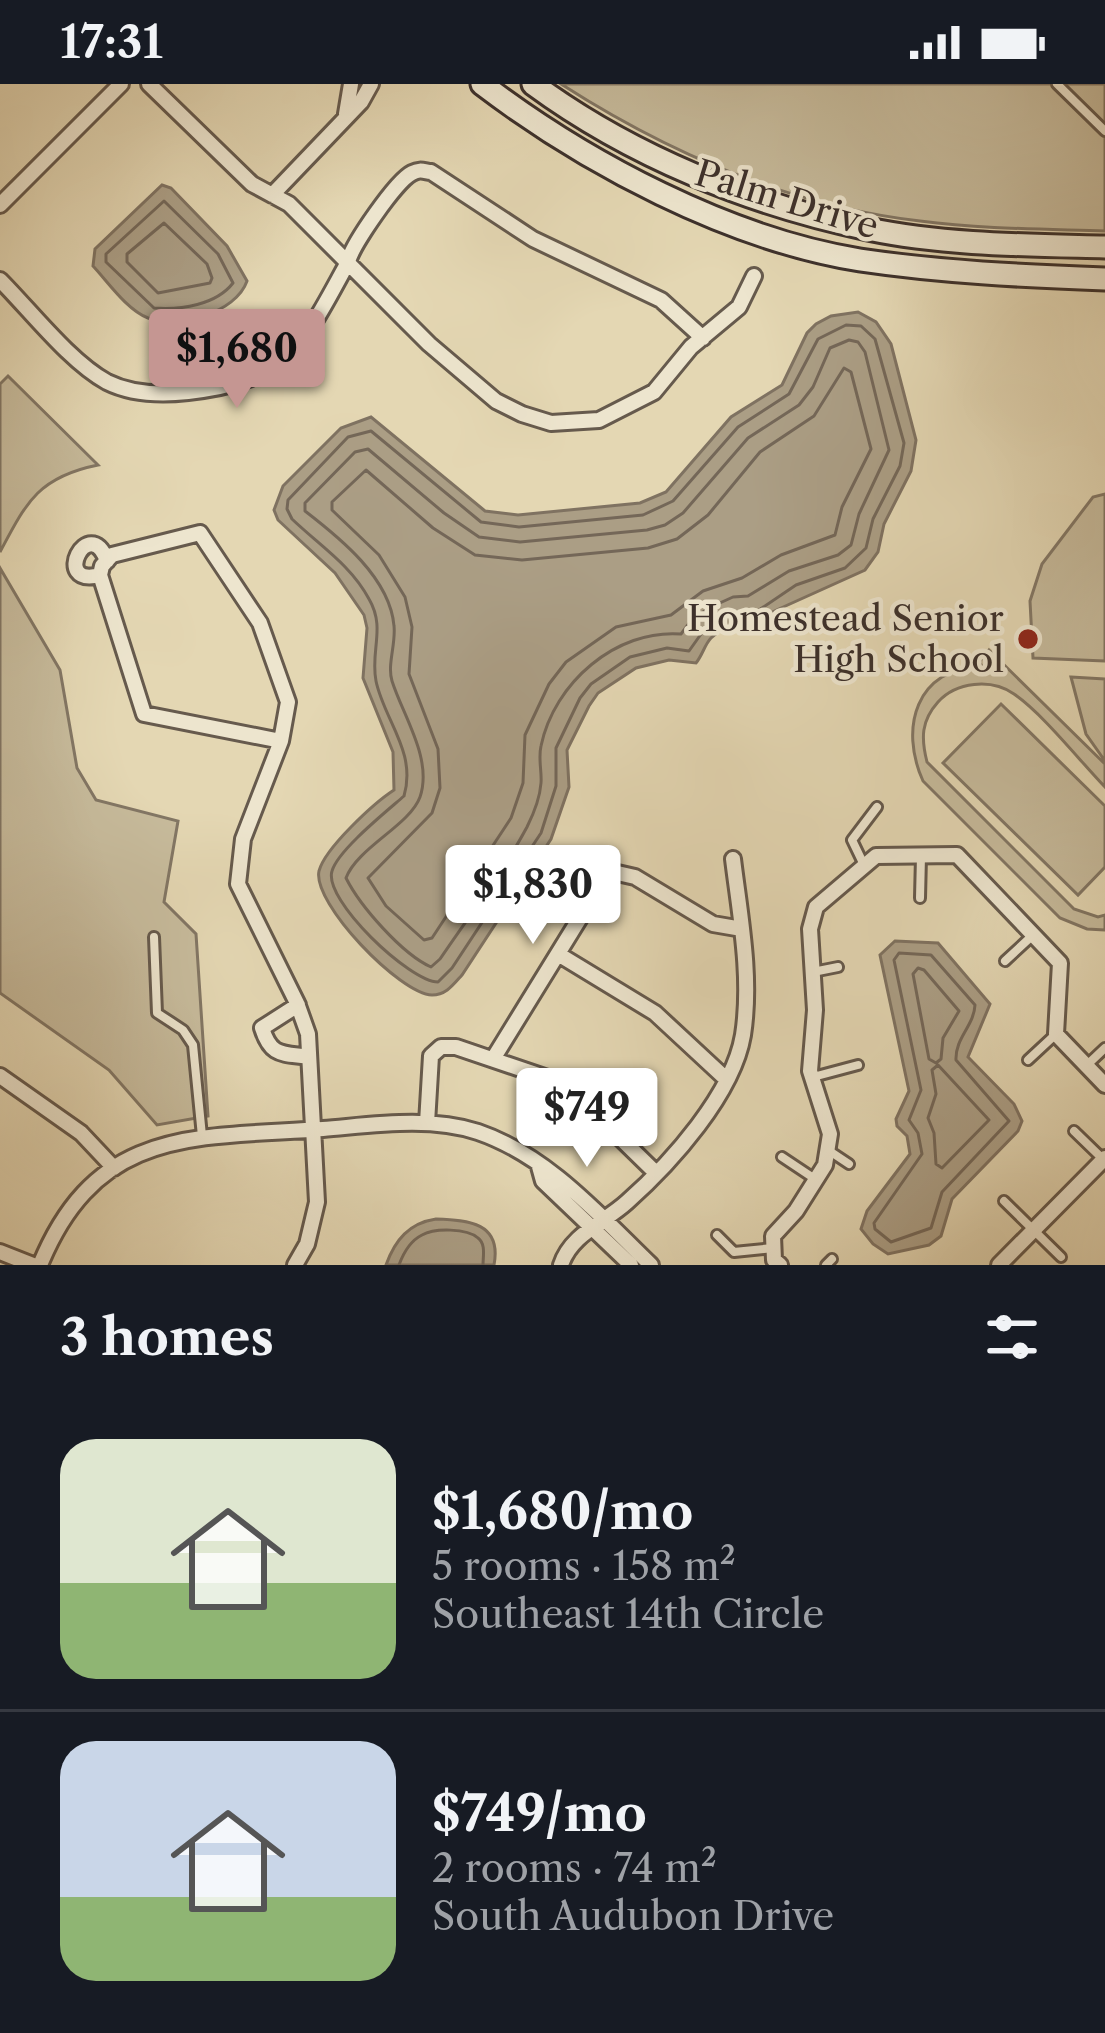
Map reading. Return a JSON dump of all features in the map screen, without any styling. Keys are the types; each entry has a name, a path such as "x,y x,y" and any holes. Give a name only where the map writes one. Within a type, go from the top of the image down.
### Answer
{"main road":[{"name":"Palm Drive","path":"482,84 541,128 634,182 774,237 855,259 988,274 1105,279"},
{"name":"Palm Drive","path":"533,84 644,152 785,208 871,230 1105,247"}],"street":[{"path":"0,205 121,84"},
{"path":"149,84 239,172 289,204 429,344 496,401 522,415 551,423 599,420 654,392 703,338 740,308 754,276"},
{"path":"345,119 351,84"},
{"path":"272,195 345,119 371,84"},
{"path":"0,280 105,381 161,395 228,388 275,366 303,342 352,249 400,182 422,170 533,239 661,300 703,338"},
{"path":"281,741 144,714 104,568 112,556 200,533 260,623 289,702 281,741 243,839 238,884 308,1034 317,1202 307,1244 295,1265"},
{"path":"780,1265 774,1260 772,1236 816,1180 830,1135 812,1077 810,929 816,907 876,856 957,855 1060,963 1056,1034 1105,1085"},
{"path":"561,1265 568,1249 694,1134 724,1078 743,1032 745,955 733,859"},
{"path":"493,1059 613,872 635,877 713,924 742,928"},
{"path":"558,954 655,1013 724,1078"},
{"path":"298,1005 262,1028 268,1046 277,1052 309,1057"},
{"path":"427,1123 428,1063 434,1051 456,1047 566,1084 656,1173"},
{"path":"0,1076 81,1133 114,1168"},
{"path":"0,1252 36,1265 68,1211 114,1168 153,1147 202,1136 427,1123 475,1131 551,1170 631,1265"},
{"path":"999,1265 1104,1160"},
{"path":"599,1224 651,1265"}],"lane":[{"path":"1057,84 1105,131"},
{"path":"865,866 852,840 877,807"},
{"path":"920,898 921,856"},
{"path":"1005,961 1033,934"},
{"path":"154,937 158,1013 194,1045 202,1136"},
{"path":"813,972 838,967"},
{"path":"1028,1060 1056,1034"},
{"path":"1087,1065 1105,1048"},
{"path":"812,1077 858,1065"},
{"path":"1073,1131 1104,1160"},
{"path":"828,1150 849,1164"},
{"path":"782,1156 816,1180"},
{"path":"1004,1201 1061,1257"},
{"path":"717,1235 734,1252 773,1248"}],"shaded area":[{"path":"561,84 1105,84 1105,231 943,224 825,203 688,154"},
{"path":"8,376 98,465 47,485 18,519 0,552 0,384"},
{"path":"1105,494 1105,661 1033,658 1030,601 1042,564 1093,497"},
{"path":"0,568 60,670 77,768 96,800 178,821 164,902 196,934 208,1116 157,1125 109,1070 0,993"},
{"path":"989,650 1105,764 1105,787 1025,703 1005,689 985,684 954,690 932,709 924,730 927,762 1074,909 1105,915 1105,930 1087,929 1060,918 923,781 913,741 919,704 942,677 982,666 979,662"},
{"path":"1071,677 1105,679 1105,761 1086,734"},
{"path":"1001,704 1105,806 1105,867 1078,895 943,763"}],"water":[{"path":"162,185 171,188 227,246 247,281 231,302 205,316 175,321 148,318 125,302 93,266 95,249"},
{"path":"858,312 876,322 891,344 916,440 911,471 884,524 878,552 865,570 770,613 768,619 717,633 696,663 669,660 636,668 598,693 567,750 569,787 551,839 462,975 445,991 432,995 400,980 343,924 321,885 319,871 330,850 394,790 393,752 363,678 364,615 335,573 278,520 274,510 283,486 341,428 371,417 485,511 518,515 640,503 666,492 731,417 782,385 816,324"},
{"path":"895,941 938,943 990,1004 968,1057 1014,1104 1022,1121 1018,1131 952,1199 941,1236 929,1245 888,1254 861,1229 867,1211 910,1154 907,1136 897,1126 909,1091 880,955"},
{"path":"436,1219 471,1223 488,1232 494,1265 386,1265 404,1234"}],"place":[{"name":"Homestead Senior High School","path":"1028,639"}]}
